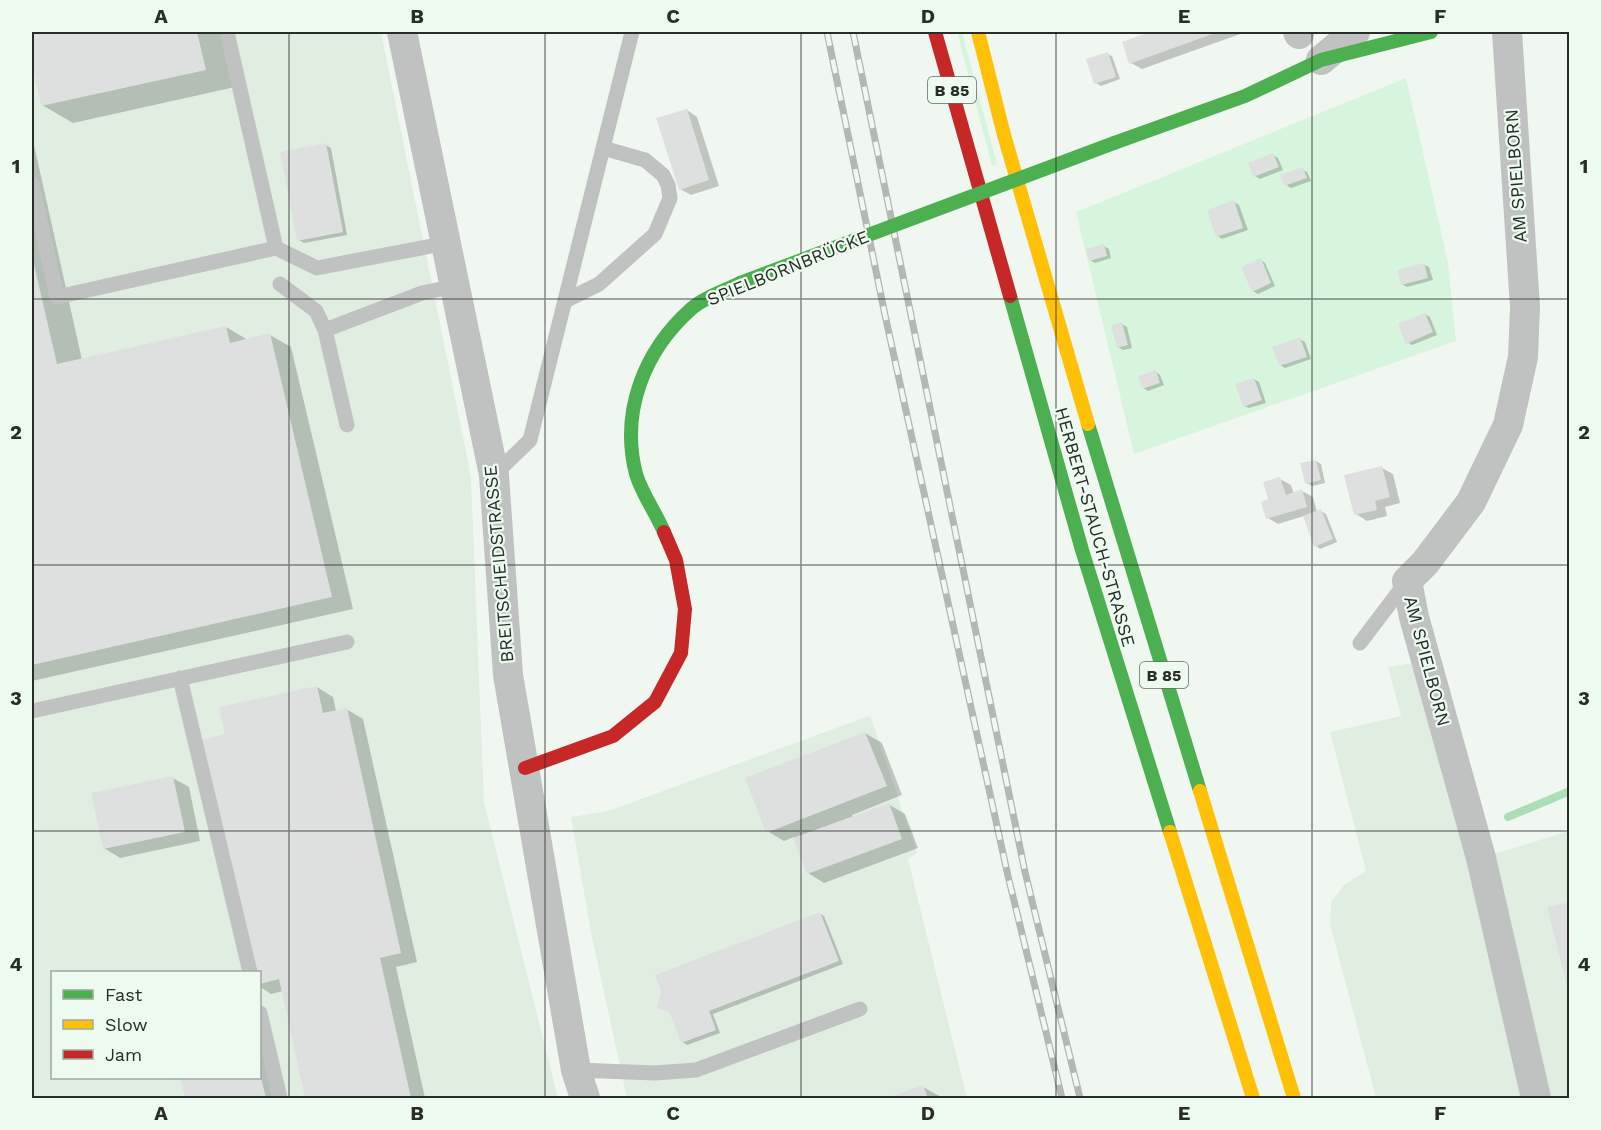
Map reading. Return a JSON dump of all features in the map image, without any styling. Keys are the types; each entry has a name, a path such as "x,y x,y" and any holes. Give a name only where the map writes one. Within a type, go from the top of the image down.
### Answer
{"main road":[{"name":"HERBERT-STAUCH-STRASSE","path":"935,32 1082,550 1253,1098"},
{"name":"HERBERT-STAUCH-STRASSE","path":"978,32 1004,135 1121,536 1294,1098"},
{"name":"SPIELBORNBRÜCKE","path":"525,768 613,736 655,702 681,653 685,609 676,560 637,477 631,448 632,413 642,375 666,335 693,307 740,283 1245,96 1321,60 1431,32"}],"street":[{"name":"BREITSCHEIDSTRASSE","path":"402,32 494,475 508,675 576,1070 585,1098"},
{"name":"SPIELBORNBRÜCKE","path":"1321,60 1355,32"},
{"name":"AM SPIELBORN","path":"1507,32 1525,307 1523,357 1508,424 1471,502 1425,563 1407,581 1414,617 1481,858 1536,1098"}],"lane":[{"path":"227,32 276,248"},
{"path":"494,475 530,440 632,32"},
{"path":"565,302 599,284 655,234 670,198 668,185 663,175 645,160 603,148"},
{"path":"32,184 57,297 276,248 317,268 447,243"},
{"path":"280,284 316,311 325,330 347,425"},
{"path":"325,330 422,293 456,286"},
{"path":"1360,643 1407,581"},
{"path":"32,711 346,642"},
{"path":"180,678 250,971"},
{"path":"576,1070 655,1073 696,1070 860,1009"},
{"path":"261,1017 280,1098"}],"shaded area":[{"path":"32,32 381,32 471,477 484,802 558,1098 32,1098"},
{"path":"1427,661 1481,858 1569,831 1569,1098 1376,1098 1330,924 1331,902 1344,885 1366,871 1330,732 1401,716 1388,667"},
{"path":"869,716 917,853 908,859 967,1098 627,1098 591,933 571,817 608,811"}],"green space":[{"path":"957,32 962,32 997,164 992,166"},
{"path":"1406,78 1448,262 1456,341 1134,454 1076,212"}],"building":[{"path":"32,32 197,32 206,70 41,106 32,64"},
{"path":"1150,32 1218,32 1129,64 1122,42"},
{"path":"1108,52 1116,77 1094,84 1086,59"},
{"path":"687,109 709,180 679,190 656,118"},
{"path":"326,143 343,232 297,241 280,152"},
{"path":"1273,153 1279,167 1253,177 1248,163"},
{"path":"1303,167 1307,178 1284,186 1280,175"},
{"path":"1234,200 1243,228 1216,237 1207,210"},
{"path":"1104,244 1107,256 1089,261 1086,249"},
{"path":"32,256 57,364 226,326 230,343 270,333 332,597 32,665"},
{"path":"1261,258 1271,283 1252,292 1241,267"},
{"path":"1424,263 1428,278 1401,285 1397,270"},
{"path":"1425,313 1433,332 1406,344 1398,324"},
{"path":"1122,322 1128,345 1117,348 1111,325"},
{"path":"1300,337 1307,357 1279,366 1272,347"},
{"path":"1156,370 1160,383 1142,389 1138,376"},
{"path":"1254,378 1262,400 1243,407 1235,384"},
{"path":"1316,460 1321,480 1305,484 1300,463"},
{"path":"1382,466 1390,497 1375,501 1377,510 1354,515 1344,475"},
{"path":"1280,477 1286,495 1302,489 1307,507 1266,519 1261,502 1268,499 1263,482"},
{"path":"1321,509 1333,539 1314,547 1303,516"},
{"path":"317,686 323,713 347,708 401,953 380,958 411,1098 305,1098 279,979 261,984 261,971 251,971 199,740 225,734 219,707"},
{"path":"865,732 887,786 766,833 745,778"},
{"path":"173,776 185,832 103,849 91,793"},
{"path":"889,803 902,839 807,874 793,838"},
{"path":"1570,902 1570,994 1569,994 1547,907"},
{"path":"820,912 839,961 709,1011 716,1030 681,1043 670,1013 657,1008 661,991 655,975"},
{"path":"261,1078 266,1098 185,1098 180,1079"},
{"path":"923,1085 928,1098 887,1098"}],"waterway":[{"path":"1508,817 1570,791"}],"railway":[{"path":"827,32 885,315 1008,876 1062,1098"},
{"path":"853,32 1025,872 1080,1098"}],"traffic: fast":[{"path":"1114,143 1245,96 1321,60 1431,32"},
{"path":"740,283 1114,143"},
{"path":"664,532 636,474 632,451 631,428 640,384 660,344 674,326 696,305 740,283"},
{"path":"1010,296 1082,550 1170,832"},
{"path":"1088,424 1200,791"}],"traffic: slow":[{"path":"978,32 1004,135 1088,424"},
{"path":"1200,791 1294,1098"},
{"path":"1170,832 1253,1098"}],"traffic: jam":[{"path":"935,32 1010,296"},
{"path":"525,768 613,736 655,702 681,653 685,609 676,560 664,532"}]}
